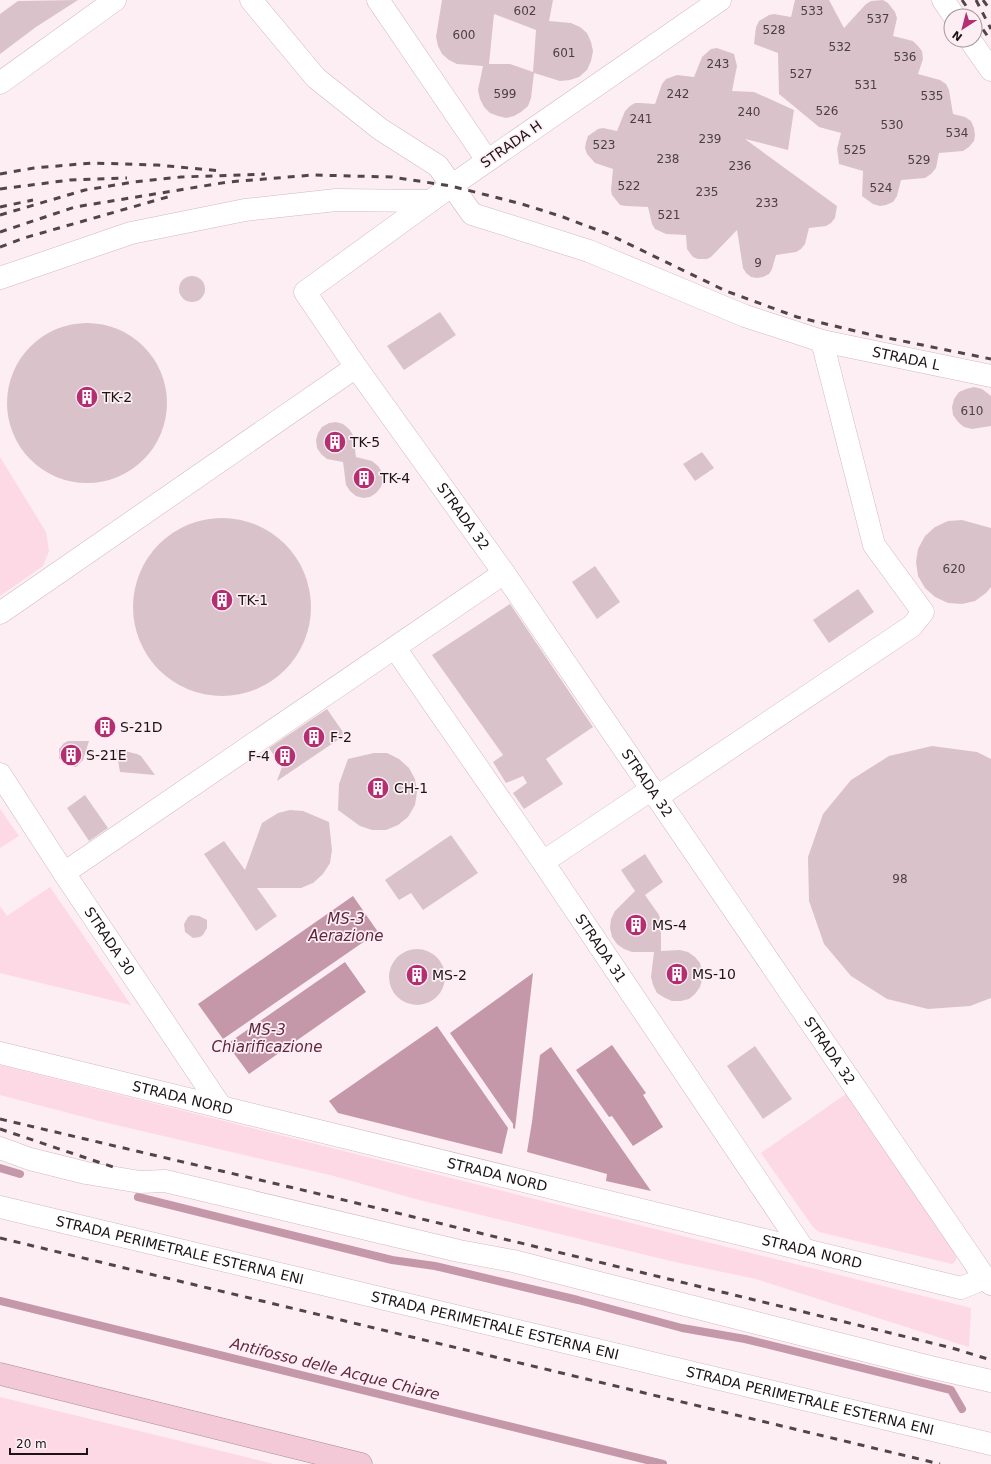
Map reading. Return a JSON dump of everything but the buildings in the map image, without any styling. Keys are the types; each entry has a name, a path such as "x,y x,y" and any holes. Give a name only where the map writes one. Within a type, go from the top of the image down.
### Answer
{"highway":[{"path":"0,1374 360,1464"}],"lane":[{"path":"0,83 115,0"},
{"name":"STRADA L","path":"251,0 316,78 380,129 438,166 472,214 589,251 745,316 822,341 991,376"},
{"path":"378,0 488,160"},
{"name":"STRADA H","path":"305,292 451,186 720,0"},
{"path":"976,48 991,70"},
{"path":"0,278 131,233 245,210 336,200 430,201"},
{"name":"STRADA 32","path":"305,292 356,367 504,573 988,1281"},
{"path":"543,862 655,793 912,626 923,612 874,545 822,341"},
{"path":"0,613 356,367"},
{"path":"64,873 504,573"},
{"name":"STRADA 31","path":"395,648 543,862 804,1250"},
{"name":"STRADA 30","path":"0,774 64,873 221,1107"},
{"name":"STRADA NORD","path":"0,1053 961,1288 988,1281"},
{"path":"0,1148 30,1159 86,1173 140,1182 165,1182 460,1251 513,1260 914,1363 991,1381"},
{"name":"STRADA PERIMETRALE ESTERNA ENI","path":"0,1207 991,1444"}],"shaded area":[{"path":"0,457 46,532 49,551 43,566 0,596"},
{"path":"0,809 19,836 0,848"},
{"path":"50,887 131,1005 0,973 0,906 7,916"},
{"path":"0,1065 971,1308 969,1347 756,1279 675,1262 419,1200 334,1176 99,1121 0,1095"},
{"path":"846,1094 955,1253 956,1259 952,1264 819,1232 813,1227 761,1153"},
{"path":"0,1397 274,1464 0,1464"}],"water":[{"name":"MS-3 Aerazione","path":"353,896 378,932 223,1039 198,1004"},
{"name":"MS-3 Chiarificazione","path":"345,962 366,992 249,1074 227,1044"},
{"path":"533,973 515,1129 450,1033"},
{"path":"437,1026 508,1128 502,1154 338,1113 329,1101"},
{"path":"612,1045 646,1093 643,1095 663,1127 633,1146 612,1116 609,1117 576,1070"},
{"path":"551,1047 651,1191 606,1181 607,1174 527,1152 540,1055"}],"waterway":[{"path":"0,1168 20,1174"},
{"path":"138,1197 392,1260 435,1266 578,1300 682,1328 745,1339 951,1390 962,1409"},
{"name":"Antifosso delle Acque Chiare","path":"0,1301 663,1464"}],"railway":[{"path":"962,0 968,8"},
{"path":"976,0 991,29"},
{"path":"983,0 991,11"},
{"path":"983,30 991,41"},
{"path":"0,174 34,168 92,163 157,165 222,171"},
{"path":"0,215 85,190 134,182 181,177 265,174"},
{"path":"0,232 75,207 228,182 313,175 392,177 451,186 522,204 563,217 608,234 726,291 797,317 868,334 991,359"},
{"path":"0,189 70,180 127,178"},
{"path":"0,247 24,238 171,196"},
{"path":"0,207 33,200"},
{"path":"0,1119 311,1192 952,1348 991,1360"},
{"path":"0,1129 119,1169"},
{"path":"0,1238 940,1464"}],"place":[{"name":"TK-2","path":"87,397"},
{"name":"TK-5","path":"335,442"},
{"name":"TK-4","path":"364,478"},
{"name":"TK-1","path":"222,600"},
{"name":"S-21D","path":"105,727"},
{"name":"F-2","path":"314,737"},
{"name":"S-21E","path":"71,755"},
{"name":"F-4","path":"285,756"},
{"name":"CH-1","path":"378,788"},
{"name":"MS-4","path":"636,925"},
{"name":"MS-10","path":"677,974"},
{"name":"MS-2","path":"417,975"}]}
